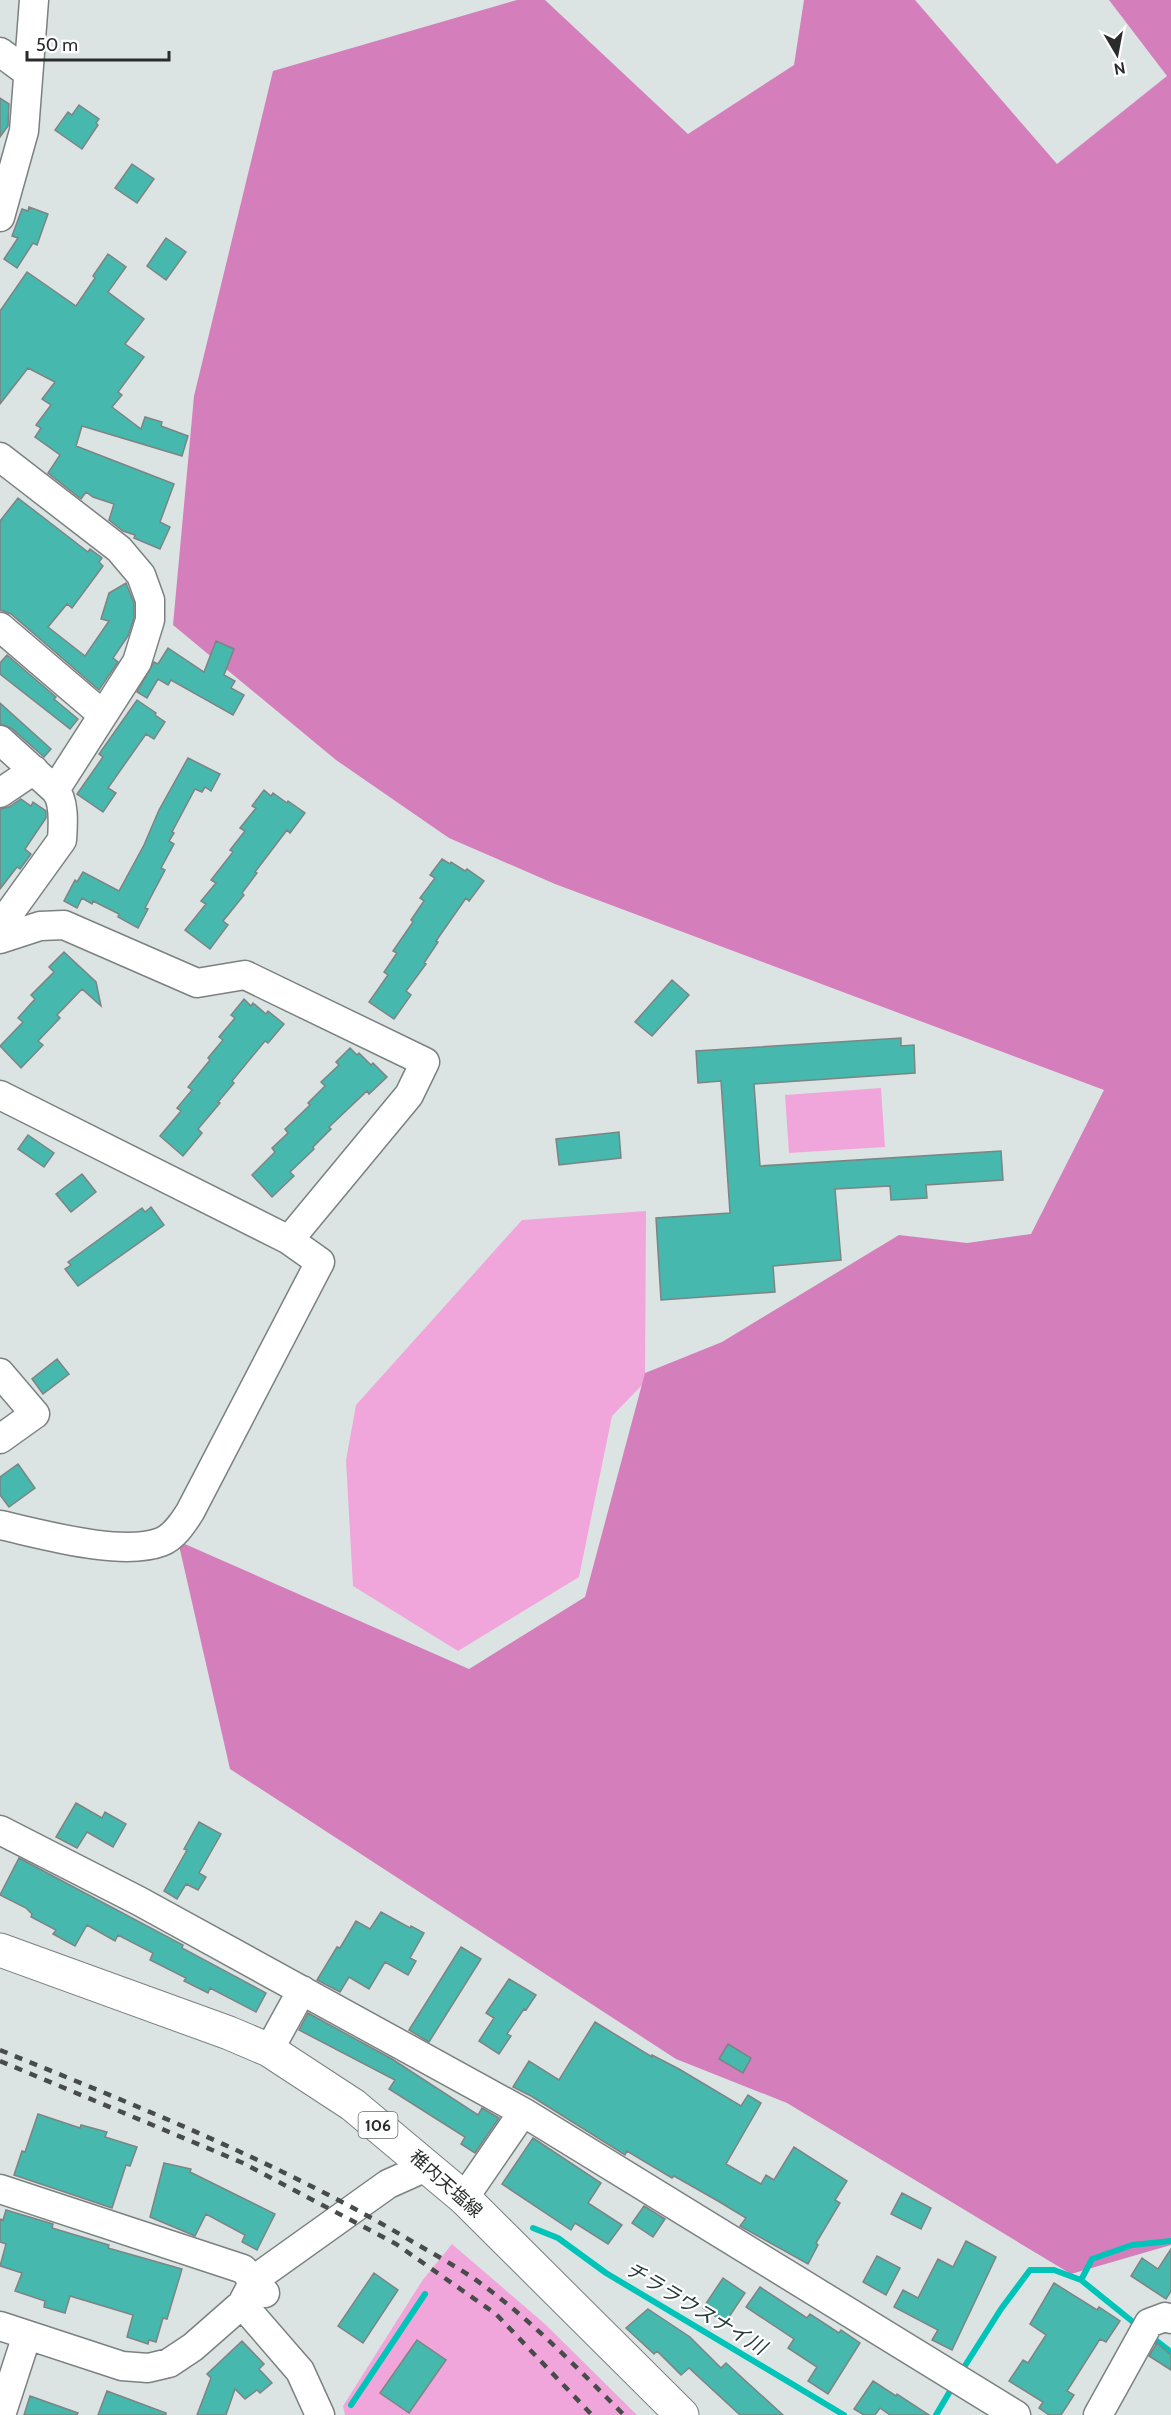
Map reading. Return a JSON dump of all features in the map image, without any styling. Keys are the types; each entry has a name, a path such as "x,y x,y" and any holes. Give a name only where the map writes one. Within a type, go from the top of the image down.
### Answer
{"main road":[{"name":"稚内天塩線","path":"0,1950 229,2033 268,2050 353,2105 464,2198 682,2415"}],"street":[{"path":"0,216 24,131 34,0"},
{"path":"0,52 27,72"},
{"path":"0,457 119,549 141,575 150,600 150,620 137,662 55,790"},
{"path":"0,627 103,715"},
{"path":"0,740 60,795 63,825 62,840 0,926"},
{"path":"0,793 34,770"},
{"path":"0,939 40,926 64,925 197,982 245,975 425,1062 410,1095 289,1240"},
{"path":"0,1525 110,1546 135,1547 162,1542 178,1530 190,1512 320,1262 289,1240 1,1098"},
{"path":"0,1373 35,1414 0,1439"},
{"path":"0,1830 302,1990 523,2112 1016,2415"},
{"path":"268,2050 302,1990"},
{"path":"464,2198 523,2112"},
{"path":"0,2326 122,2366 158,2367 180,2357 388,2184 426,2167"},
{"path":"0,2189 243,2269 300,2370 320,2415"},
{"path":"1098,2415 1153,2328"},
{"path":"1,2415 27,2335"}],"shaded area":[{"path":"517,0 545,0 688,134 794,65 804,0 915,0 1057,164 1167,76 1109,0 1171,0 1171,2245 1071,2274 787,2103 676,2059 230,1769 178,1541 469,1669 585,1597 645,1373 722,1342 899,1235 967,1243 1031,1234 1104,1090 555,884 449,838 336,760 173,625 194,396 273,71"},
{"path":"881,1088 885,1147 789,1153 785,1095"},
{"path":"646,1211 645,1382 612,1416 579,1577 458,1651 353,1586 346,1460 356,1405 522,1220"},
{"path":"452,2244 545,2324 637,2415 345,2415 343,2406 422,2281"}],"building":[{"path":"0,98 9,104 8,126 0,137"},
{"path":"79,105 99,119 96,123 98,125 82,149 55,130 68,112 72,115"},
{"path":"132,164 154,179 137,203 115,188"},
{"path":"29,207 48,214 37,245 33,243 17,268 4,259 18,238 12,236 22,209 28,211"},
{"path":"166,238 186,252 166,280 147,266"},
{"path":"108,254 126,267 108,292 144,319 125,344 144,357 118,392 122,395 112,407 141,429 145,417 162,422 161,426 188,436 182,456 82,426 76,446 174,484 160,522 170,527 160,549 134,538 135,535 123,531 109,520 114,504 93,497 86,492 81,499 48,473 60,455 35,437 41,428 36,425 51,405 42,399 55,382 28,368 0,404 0,311 27,272 76,306"},
{"path":"18,498 88,552 90,549 102,558 99,562 103,566 72,608 67,604 48,627 85,656 109,621 101,619 109,593 126,583 134,603 134,618 128,636 113,658 118,662 99,690 11,614 0,610 0,521"},
{"path":"216,641 234,649 224,675 235,681 231,688 244,695 233,715 171,680 168,685 158,679 147,698 137,692 154,662 158,664 168,648 204,672"},
{"path":"7,655 78,719 70,729 0,674 0,663"},
{"path":"137,700 165,722 154,739 146,734 108,788 116,793 103,812 77,794 103,757 99,754"},
{"path":"0,703 51,749 44,757 11,728 0,724"},
{"path":"188,758 220,774 211,791 205,787 202,792 195,789 172,832 174,833 169,841 174,844 161,868 165,870 145,908 148,909 138,928 118,917 119,914 93,901 92,904 82,898 77,908 64,901 75,880 77,882 83,872 119,891"},
{"path":"264,790 271,796 273,793 287,803 288,801 305,813 290,833 287,830 255,872 257,873 242,893 244,895 223,921 228,925 210,949 185,930 206,904 201,901 216,883 211,880 233,852 230,850 245,831 240,828 256,808 252,806"},
{"path":"21,799 31,806 33,802 46,811 46,818 25,849 31,854 20,869 17,867 0,889 0,809 9,807"},
{"path":"442,859 465,871 467,869 484,881 469,901 466,898 436,941 438,942 424,963 426,964 406,991 411,995 394,1019 369,1002 388,975 384,972 397,953 393,951 413,922 411,920 424,901 420,898 435,878 430,875"},
{"path":"64,952 96,982 101,1006 82,989 57,1015 60,1018 38,1041 43,1045 21,1068 0,1046 23,1022 18,1018 35,999 31,995 54,972 49,967"},
{"path":"672,980 689,995 652,1036 635,1022"},
{"path":"244,999 251,1006 253,1003 266,1014 268,1011 284,1024 268,1043 265,1041 232,1081 234,1083 218,1102 220,1103 198,1129 202,1133 183,1156 160,1136 181,1111 177,1108 192,1090 188,1087 223,1040 219,1037 235,1018 231,1015"},
{"path":"901,1038 901,1046 914,1045 915,1073 754,1084 760,1166 1001,1151 1003,1180 926,1185 927,1198 891,1200 890,1186 835,1189 841,1260 773,1266 775,1292 661,1300 656,1218 730,1213 721,1081 698,1083 696,1051"},
{"path":"350,1048 371,1065 373,1063 387,1077 369,1094 367,1091 329,1127 331,1129 313,1147 314,1149 290,1172 294,1176 272,1197 252,1175 275,1152 272,1148 288,1133 285,1129 310,1105 308,1103 325,1086 321,1082 339,1065 336,1062"},
{"path":"619,1132 621,1158 559,1165 556,1139"},
{"path":"28,1135 54,1153 44,1167 18,1149"},
{"path":"82,1174 96,1192 71,1212 56,1194"},
{"path":"151,1207 164,1225 78,1286 65,1269 71,1265 68,1262 142,1208 145,1212"},
{"path":"57,1359 69,1374 43,1394 32,1379"},
{"path":"18,1464 35,1488 9,1507 0,1495 0,1477"},
{"path":"76,1803 102,1818 105,1812 126,1824 113,1847 87,1832 77,1848 56,1837"},
{"path":"199,1822 221,1834 199,1873 206,1877 198,1890 186,1884 177,1899 164,1891 187,1850 184,1849"},
{"path":"19,1858 183,1945 182,1948 266,1993 256,2012 210,1988 208,1993 184,1981 186,1978 150,1960 153,1953 118,1935 115,1941 87,1925 75,1946 53,1934 56,1930 31,1917 32,1914 26,1908 0,1895"},
{"path":"381,1912 424,1933 410,1958 416,1961 408,1975 385,1962 369,1989 349,1977 340,1992 317,1980 356,1921 370,1929"},
{"path":"461,1947 481,1959 429,2042 409,2030"},
{"path":"509,1979 536,1995 507,2034 511,2036 499,2054 479,2041 494,2018 486,2013"},
{"path":"308,2013 392,2059 478,2115 482,2108 499,2118 475,2153 461,2144 465,2137 389,2089 395,2080 299,2030"},
{"path":"595,2022 652,2057 652,2055 679,2069 741,2106 748,2095 761,2103 726,2164 761,2184 766,2175 774,2180 794,2147 847,2181 835,2200 840,2203 816,2243 818,2245 808,2264 740,2226 746,2218 718,2201 674,2176 672,2178 627,2151 625,2155 513,2087 529,2061 559,2080"},
{"path":"728,2044 751,2058 743,2073 719,2059"},
{"path":"38,2114 80,2128 81,2125 107,2132 105,2137 137,2147 130,2166 126,2165 112,2208 14,2175 22,2151 25,2152"},
{"path":"533,2138 601,2183 588,2203 622,2225 608,2244 575,2223 571,2230 502,2184"},
{"path":"164,2163 191,2169 190,2172 275,2214 257,2250 242,2242 245,2235 206,2214 195,2236 150,2217"},
{"path":"902,2193 931,2208 921,2229 891,2214"},
{"path":"644,2206 665,2219 653,2237 632,2223"},
{"path":"6,2210 53,2224 52,2228 109,2245 108,2248 182,2269 167,2319 163,2318 156,2342 149,2340 148,2344 127,2337 133,2315 70,2296 65,2313 44,2307 45,2301 15,2291 22,2273 0,2266 6,2244 0,2242 0,2219 3,2220"},
{"path":"966,2241 996,2257 952,2350 932,2340 938,2330 894,2307 903,2290 918,2298 938,2259 953,2267"},
{"path":"1171,2249 1171,2291 1166,2299 1131,2276 1142,2258 1158,2269"},
{"path":"877,2256 900,2268 886,2295 863,2282"},
{"path":"374,2273 398,2290 363,2343 338,2326"},
{"path":"723,2278 745,2293 725,2323 703,2308"},
{"path":"1054,2283 1097,2310 1099,2307 1120,2321 1106,2342 1100,2339 1067,2391 1074,2395 1061,2415 1049,2415 1039,2408 1043,2402 1009,2381 1023,2360 1028,2363 1046,2335 1030,2324"},
{"path":"760,2287 807,2318 810,2314 839,2333 841,2330 860,2343 828,2394 808,2381 817,2367 788,2348 794,2339 746,2307"},
{"path":"648,2309 690,2337 721,2368 726,2363 783,2415 740,2415 689,2368 681,2375 657,2351 654,2354 626,2328"},
{"path":"417,2340 446,2360 409,2413 380,2393"},
{"path":"242,2341 264,2364 259,2369 272,2383 260,2393 257,2390 245,2399 235,2389 226,2415 197,2415 211,2378 207,2374"},
{"path":"1157,2343 1171,2355 1171,2370 1149,2356"},
{"path":"873,2381 929,2415 890,2415 880,2408 875,2415 864,2415 854,2409"},
{"path":"107,2391 166,2413 166,2415 98,2415"},
{"path":"30,2396 78,2413 77,2415 24,2415"}],"waterway":[{"name":"チララウスナイ川","path":"533,2228 558,2238 606,2273 844,2415"},
{"name":"チララウスナイ川","path":"961,2372 1001,2309 1030,2270 1054,2270 1081,2280 1092,2259 1132,2245 1171,2241"},
{"name":"チララウスナイ川","path":"1081,2280 1138,2326"},
{"name":"チララウスナイ川","path":"351,2405 425,2294"},
{"name":"チララウスナイ川","path":"1150,2336 1171,2352"},
{"name":"チララウスナイ川","path":"936,2415 953,2386"}],"railway":[{"path":"0,2050 255,2159 355,2209 447,2262 473,2278 513,2309 552,2343 624,2415"},
{"path":"0,2061 243,2163 396,2244 496,2314 592,2415"}]}
